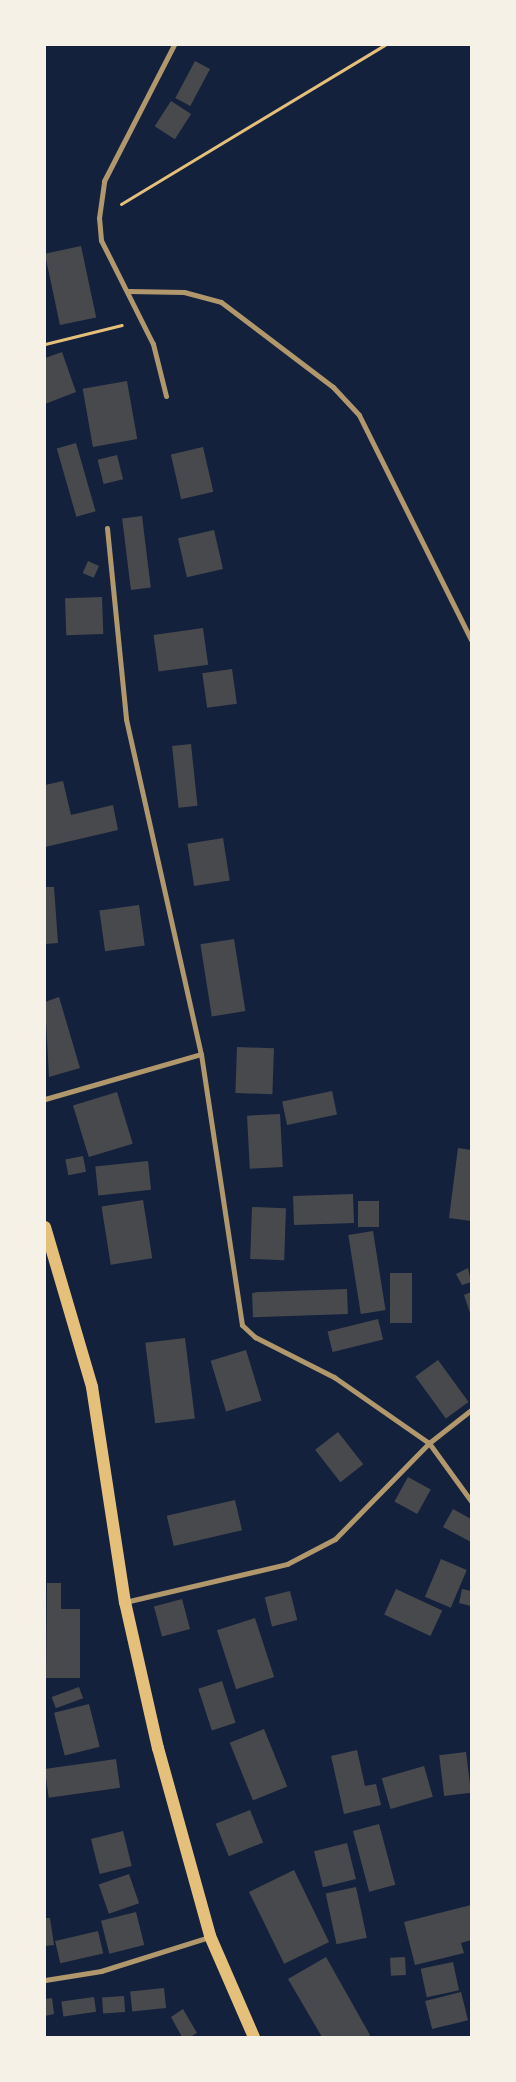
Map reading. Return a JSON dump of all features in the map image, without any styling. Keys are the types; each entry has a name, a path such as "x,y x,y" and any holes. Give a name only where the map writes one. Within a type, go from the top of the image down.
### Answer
{"main road":[{"path":"45,1228 92,1387 124,1602 158,1748 210,1936 254,2037"}],"street":[{"path":"166,396 153,344 129,291 101,240 99,218 104,181 174,45"},
{"path":"129,291 184,292 221,302 334,387 360,415 471,640"},
{"path":"107,528 126,719 201,1054 242,1325 255,1337 334,1377 429,1443 471,1502"},
{"path":"45,1099 201,1054"},
{"path":"124,1602 295,1560 334,1539 429,1443 471,1410"},
{"path":"45,1980 101,1971 210,1936"}],"path":[{"path":"99,218 385,45"},
{"path":"45,344 123,325 129,291"}],"building":[{"path":"195,61 210,69 190,106 175,98"},
{"path":"171,101 191,114 175,139 155,126"},
{"path":"81,246 96,317 60,325 45,254"},
{"path":"62,352 76,392 45,404 45,358"},
{"path":"127,381 137,439 93,447 83,389"},
{"path":"76,443 96,511 76,517 57,449"},
{"path":"203,447 213,492 181,499 171,454"},
{"path":"117,455 123,479 104,484 98,460"},
{"path":"142,516 151,587 131,590 122,518"},
{"path":"214,530 223,569 187,577 178,538"},
{"path":"88,561 99,566 94,578 83,573"},
{"path":"102,597 103,634 66,635 65,598"},
{"path":"203,628 208,665 159,672 153,635"},
{"path":"232,669 237,704 207,708 202,673"},
{"path":"191,744 197,806 179,808 172,746"},
{"path":"63,781 71,815 113,805 118,830 45,847 45,785"},
{"path":"223,838 230,880 194,886 187,844"},
{"path":"45,887 54,887 58,943 45,944"},
{"path":"139,905 145,946 105,951 99,911"},
{"path":"234,939 245,1011 212,1016 200,944"},
{"path":"59,997 80,1068 49,1077 45,1002"},
{"path":"237,1047 274,1048 272,1094 235,1093"},
{"path":"332,1091 337,1114 287,1125 282,1102"},
{"path":"117,1092 133,1144 89,1157 73,1105"},
{"path":"280,1114 283,1167 250,1169 247,1116"},
{"path":"458,1148 471,1150 471,1221 449,1218"},
{"path":"83,1156 86,1172 68,1175 65,1159"},
{"path":"148,1161 151,1190 98,1195 95,1167"},
{"path":"353,1194 354,1223 294,1225 293,1196"},
{"path":"143,1200 152,1258 111,1265 102,1207"},
{"path":"358,1201 379,1201 379,1227 358,1227"},
{"path":"252,1207 286,1208 284,1260 250,1259"},
{"path":"373,1231 386,1310 361,1314 348,1235"},
{"path":"468,1268 471,1282 462,1285 456,1274"},
{"path":"390,1273 412,1273 412,1323 390,1323"},
{"path":"347,1289 348,1314 253,1317 252,1292"},
{"path":"471,1292 471,1316 464,1295"},
{"path":"378,1319 383,1339 333,1352 328,1332"},
{"path":"185,1338 195,1418 155,1423 145,1343"},
{"path":"246,1350 261,1401 226,1412 211,1361"},
{"path":"438,1360 469,1402 446,1419 415,1376"},
{"path":"338,1432 363,1464 340,1482 315,1450"},
{"path":"408,1477 431,1490 417,1514 394,1501"},
{"path":"235,1500 242,1530 174,1546 167,1516"},
{"path":"453,1509 471,1519 471,1542 443,1527"},
{"path":"441,1559 467,1570 451,1608 425,1597"},
{"path":"47,1583 61,1583 61,1609 80,1609 80,1678 46,1678"},
{"path":"396,1589 442,1611 430,1636 384,1614"},
{"path":"462,1589 471,1591 471,1606 459,1603"},
{"path":"290,1591 297,1620 272,1626 265,1597"},
{"path":"182,1599 190,1629 162,1636 154,1607"},
{"path":"255,1618 274,1677 236,1689 217,1630"},
{"path":"222,1681 236,1723 212,1731 198,1689"},
{"path":"79,1687 83,1698 56,1708 52,1697"},
{"path":"89,1704 100,1747 65,1755 54,1713"},
{"path":"264,1729 287,1786 253,1800 230,1743"},
{"path":"357,1750 365,1786 376,1784 381,1805 344,1814 331,1756"},
{"path":"466,1752 471,1793 444,1796 439,1755"},
{"path":"116,1759 120,1788 49,1798 45,1769"},
{"path":"424,1766 433,1797 391,1809 382,1778"},
{"path":"250,1810 263,1842 229,1856 216,1824"},
{"path":"379,1824 395,1885 369,1892 353,1831"},
{"path":"123,1831 132,1866 100,1874 91,1839"},
{"path":"347,1843 356,1879 323,1887 314,1851"},
{"path":"294,1870 329,1942 284,1964 249,1892"},
{"path":"129,1874 139,1903 109,1914 99,1884"},
{"path":"356,1887 367,1938 336,1944 326,1893"},
{"path":"471,1905 471,1940 461,1943 464,1953 415,1965 404,1922"},
{"path":"136,1912 144,1945 109,1954 101,1921"},
{"path":"45,1918 50,1918 54,1945 45,1946"},
{"path":"98,1931 103,1953 60,1963 55,1941"},
{"path":"326,1957 370,2035 368,2037 322,2037 288,1979"},
{"path":"405,1957 406,1975 391,1976 390,1958"},
{"path":"453,1962 459,1990 427,1997 421,1969"},
{"path":"164,1988 166,2008 132,2011 130,1992"},
{"path":"461,1992 468,2020 432,2029 425,2001"},
{"path":"124,1996 125,2012 103,2013 102,1998"},
{"path":"94,1997 96,2012 63,2016 61,2002"},
{"path":"52,1998 54,2014 45,2016 45,1999"},
{"path":"183,2009 197,2033 190,2037 182,2037 171,2017"}]}
